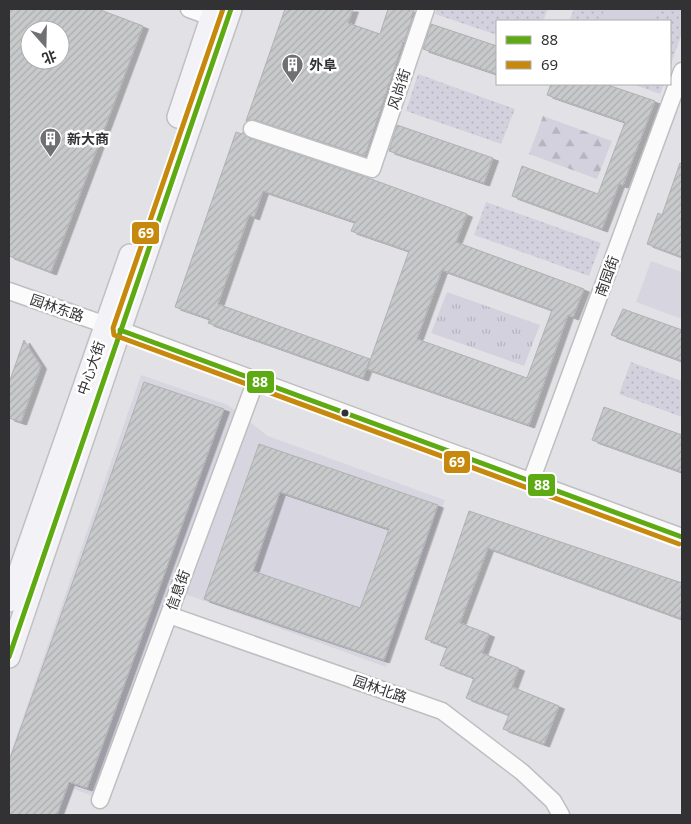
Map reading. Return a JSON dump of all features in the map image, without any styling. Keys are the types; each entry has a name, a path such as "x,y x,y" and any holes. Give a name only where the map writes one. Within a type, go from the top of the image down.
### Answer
{"main road":[{"name":"中心大街","path":"9,601 231,9"},
{"name":"中心大街","path":"9,657 212,13"}],"street":[{"path":"189,9 212,13"},
{"name":"风尚街","path":"252,129 372,169 426,9"},
{"name":"南园街","path":"531,481 682,71"},
{"name":"园林东路","path":"9,291 113,327 682,537"},
{"name":"信息街","path":"100,800 256,380"},
{"name":"园林北路","path":"169,615 442,711 522,772 553,801 561,815"}],"shaded area":[{"path":"651,261 682,272 682,319 636,302"},
{"path":"141,375 228,405 268,436 445,500 386,667 171,589 93,796 74,789 63,815 9,815 9,758"}],"green space":[{"path":"437,9 548,9 543,20 496,20 496,35 435,14"},
{"path":"574,9 682,9 682,33 671,64 671,20 569,20"},
{"path":"605,9 656,9 651,20 600,20"},
{"path":"418,74 515,109 501,144 406,111"},
{"path":"635,85 664,85 660,94"},
{"path":"543,116 612,141 597,179 529,154"},
{"path":"486,202 601,243 589,276 474,235"},
{"path":"447,292 540,325 524,366 431,333"},
{"path":"631,362 682,381 682,417 619,394"}],"building":[{"name":"新大商","path":"9,9 98,9 143,26 51,272 9,256"},
{"path":"285,9 353,9 348,23 380,34 388,9 414,9 365,156 255,120 246,121"},
{"path":"431,24 496,46 496,74 423,49"},
{"path":"551,85 608,85 655,101 623,185 619,184 602,229 512,196 522,166 598,194 625,122 547,95"},
{"path":"397,125 493,158 484,183 389,151"},
{"path":"236,132 242,134 243,132 249,138 467,214 456,242 584,289 573,317 568,315 529,425 367,369 409,251 351,231 355,222 263,191 254,217 249,215 218,304 370,359 363,378 208,323 210,319 175,307","holes":["442,270 552,310 527,378 417,339"]},
{"path":"680,163 682,164 682,257 647,244 658,213 662,215"},
{"path":"623,309 682,330 682,361 611,335"},
{"path":"24,340 41,366 21,422 9,418 9,383"},
{"path":"144,382 224,409 87,788 69,782 57,815 9,815 9,761"},
{"path":"604,407 682,435 682,472 592,440"},
{"path":"259,444 438,505 384,660 204,599","holes":["280,492 389,529 360,608 253,571"]},
{"path":"469,511 682,583 682,619 488,548 460,623 489,634 482,653 519,668 512,687 559,706 544,744 503,729 509,715 466,698 474,678 440,665 447,647 425,639"}],"transit line":[{"name":"69","path":"223,9 113,328 114,335 679,544"},
{"name":"88","path":"9,657 231,9"},
{"name":"88","path":"120,330 682,537"}],"place":[{"name":"外阜","path":"293,84"},
{"name":"新大商","path":"51,158"}]}
